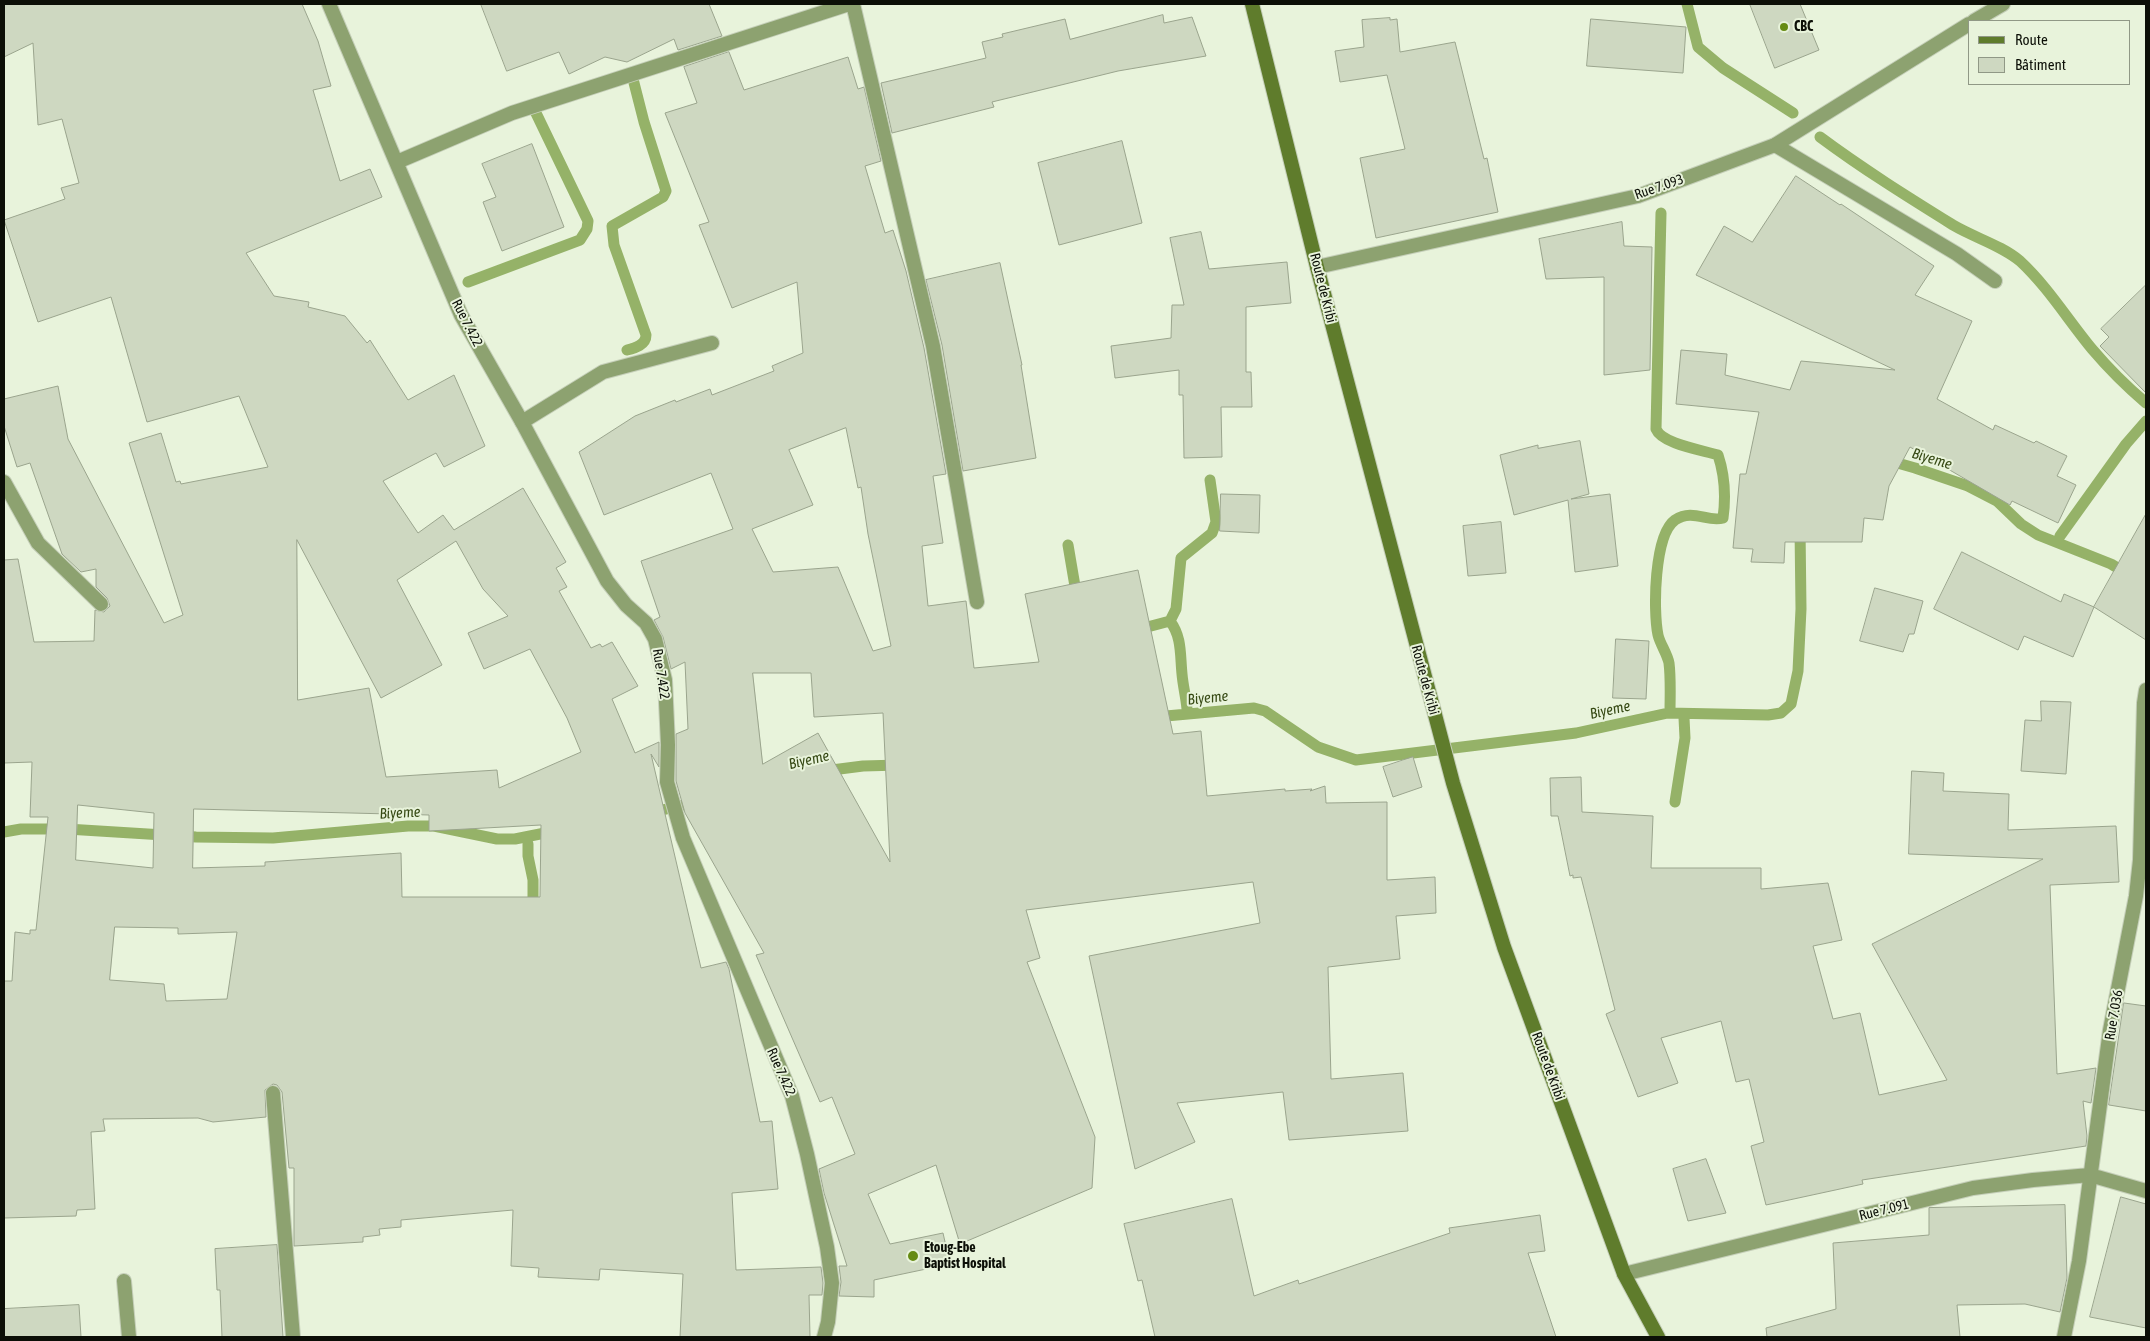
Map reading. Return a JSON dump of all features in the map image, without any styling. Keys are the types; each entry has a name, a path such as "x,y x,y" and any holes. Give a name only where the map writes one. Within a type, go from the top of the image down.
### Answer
{"main road":[{"name":"Route de Kribi","path":"1252,4 1317,268 1452,783 1504,947 1624,1274 1658,1337"}],"street":[{"name":"Rue 7.422","path":"329,4 460,314 522,422 607,581 626,605 646,623 655,639 665,680 668,782 683,838 792,1096 807,1154 827,1247 832,1283 828,1322 824,1337"},
{"path":"397,162 512,113 849,4"},
{"path":"853,4 933,346 977,602"},
{"path":"1976,20 2002,4"},
{"name":"Rue 7.093","path":"1317,268 1638,196 1775,145 1968,25"},
{"path":"1775,145 1957,254 1995,281"},
{"path":"522,422 603,372 712,343"},
{"path":"4,482 38,542 101,604"},
{"name":"Rue 7.036","path":"2064,1337 2079,1261 2110,1030 2141,896 2140,860 2144,703 2146,690"},
{"path":"273,1093 292,1337"},
{"name":"Rue 7.091","path":"1624,1274 1973,1188 2034,1180 2090,1176 2146,1191"},
{"path":"124,1281 130,1337"}],"building":[{"path":"4,4 302,4 318,41 331,86 313,90 340,181 370,169 382,197 246,253 274,296 309,302 308,307 345,316 367,343 370,340 408,400 454,375 485,446 444,467 436,453 383,481 418,533 443,515 454,530 523,488 566,562 556,568 567,587 559,591 591,648 600,644 602,647 612,642 638,686 612,699 635,753 659,742 659,767 651,754 701,968 726,962 760,1122 772,1121 778,1189 732,1193 736,1270 821,1267 822,1295 809,1295 810,1337 680,1337 683,1274 600,1269 599,1280 538,1277 539,1268 511,1266 513,1210 401,1220 401,1227 379,1229 380,1235 363,1237 363,1242 294,1246 294,1168 289,1168 282,1092 277,1085 273,1084 265,1090 266,1117 213,1122 198,1118 103,1119 105,1131 91,1132 95,1209 77,1210 76,1216 4,1218 4,981 12,981 15,932 30,934 30,930 36,930 48,817 30,817 32,762 4,763 4,560 18,559 34,642 94,641 95,610 104,612 110,606 107,598 96,587 96,569 81,572 62,554 30,463 17,467 4,426 4,399 58,386 68,439 164,623 183,615 129,443 161,433 176,482 180,481 181,484 268,467 239,396 147,422 111,297 38,322 4,220 65,199 61,188 79,183 62,119 38,125 33,43 4,57","holes":["297,540 381,698 442,665 397,580 456,541 483,589 508,616 468,633 484,669 530,649 567,718 581,752 499,788 497,770 386,777 369,688 298,700","78,805 154,813 153,868 76,860","194,809 429,815 429,831 541,825 540,897 402,897 401,853 265,862 265,866 193,868","115,927 178,928 178,934 237,932 227,999 166,1001 164,984 110,980"]},
{"path":"481,4 709,4 722,36 678,50 674,39 627,62 605,57 569,74 559,52 507,71"},
{"name":"CBC","path":"1750,4 1800,4 1819,50 1775,68"},
{"path":"1163,15 1164,23 1192,17 1206,56 1118,71 992,102 994,107 892,133 881,83 986,58 982,42 1003,37 1002,34 1065,19 1070,39"},
{"path":"1390,18 1390,20 1397,19 1400,52 1455,42 1484,159 1487,158 1498,212 1376,238 1360,158 1405,149 1387,75 1340,82 1335,51 1364,47 1362,20"},
{"path":"1591,19 1686,27 1683,73 1587,66"},
{"path":"729,52 744,90 848,57 858,89 864,87 881,161 865,166 885,233 893,230 906,271 924,348 946,474 933,476 943,543 922,546 928,606 966,601 974,668 1039,662 1025,594 1138,570 1173,734 1201,731 1207,796 1285,789 1285,791 1312,789 1310,791 1325,786 1326,803 1387,802 1387,880 1435,877 1436,913 1396,916 1400,959 1328,967 1331,1079 1403,1073 1408,1131 1289,1140 1283,1092 1177,1103 1195,1142 1135,1169 1089,956 1260,923 1253,882 1026,910 1040,958 1027,962 1095,1137 1092,1188 960,1244 936,1165 868,1194 890,1244 943,1233 950,1264 874,1280 874,1297 839,1296 841,1282 839,1266 847,1266 824,1193 819,1169 855,1154 832,1097 820,1102 756,955 764,953 685,813 676,781 676,734 688,729 685,662 671,669 663,637 654,620 660,617 641,561 733,529 711,473 604,515 579,452 635,416 675,400 676,402 710,389 712,395 774,371 772,366 803,353 797,282 732,308 699,225 709,222 665,113 697,103 684,67","holes":["846,428 858,488 861,487 868,534 891,646 873,651 838,567 773,572 752,529 813,505 789,450","753,673 811,673 814,717 883,713 890,862 818,733 763,764"]},
{"path":"1122,141 1142,223 1059,245 1038,163"},
{"path":"532,144 564,227 502,251 483,202 496,197 482,164"},
{"path":"1796,176 1934,266 1915,295 1972,321 1937,399 1993,430 1995,425 2034,443 2036,441 2067,456 2057,476 2076,485 2058,523 2012,501 2010,505 1910,447 1889,486 1883,520 1864,518 1862,542 1785,542 1784,563 1751,562 1753,549 1733,548 1740,474 1746,474 1759,412 1676,404 1681,350 1727,354 1725,375 1790,390 1801,361 1895,370 1696,275 1724,226 1752,242"},
{"path":"1622,222 1624,246 1652,247 1650,370 1604,375 1604,277 1546,279 1539,239"},
{"path":"1201,232 1209,269 1287,262 1291,303 1246,307 1246,372 1251,372 1252,407 1221,407 1222,457 1184,458 1183,395 1179,395 1179,370 1115,378 1111,346 1171,338 1172,305 1184,305 1170,238"},
{"path":"1000,263 1022,365 1036,458 963,471 942,345 926,280"},
{"path":"2146,285 2146,393 2100,346 2109,337 2101,329"},
{"path":"1580,441 1589,494 1571,499 1610,494 1618,566 1575,572 1568,500 1514,515 1500,455 1538,445 1538,448"},
{"path":"1221,494 1260,495 1259,533 1220,531"},
{"path":"2146,514 2146,640 2094,607"},
{"path":"1501,522 1506,573 1468,576 1463,526"},
{"path":"1962,552 2061,602 2064,594 2094,607 2073,657 2024,636 2018,650 1934,609"},
{"path":"1875,588 1923,601 1914,634 1909,634 1903,652 1860,641"},
{"path":"1616,639 1649,641 1646,699 1613,698"},
{"path":"2041,701 2071,702 2066,774 2021,771 2025,720 2041,721"},
{"path":"1413,757 1422,787 1393,797 1383,767"},
{"path":"1912,771 1944,773 1943,791 2009,794 2008,830 2116,826 2119,882 2050,885 2057,1074 2096,1068 2091,1103 2083,1101 2087,1136 2086,1146 1862,1180 1863,1184 1766,1205 1751,1146 1764,1142 1749,1079 1736,1082 1721,1021 1661,1038 1678,1083 1638,1097 1606,1014 1615,1010 1581,877 1573,878 1573,875 1570,876 1558,816 1551,816 1550,778 1581,777 1582,812 1653,816 1651,868 1761,868 1761,889 1828,883 1842,940 1813,946 1833,1019 1860,1013 1879,1095 1947,1080 1872,944 2043,859 1909,854"},
{"path":"2124,1003 2146,1006 2146,1111 2109,1105"},
{"path":"1706,1159 1726,1213 1688,1221 1673,1169"},
{"path":"2121,1197 2146,1204 2146,1328 2090,1317"},
{"path":"1232,1199 1254,1296 1298,1280 1299,1284 1450,1233 1449,1228 1540,1215 1545,1251 1528,1253 1556,1337 1155,1337 1142,1280 1138,1281 1124,1224"},
{"path":"2065,1205 2067,1278 2060,1312 2025,1304 1957,1305 1960,1337 1767,1337 1766,1328 1836,1309 1833,1243 1929,1235 1929,1208"},
{"path":"277,1245 283,1337 222,1337 220,1290 217,1290 215,1249"},
{"path":"79,1305 81,1337 4,1337 4,1309"}],"waterway":[{"path":"1687,4 1698,47 1723,68 1793,113"},
{"path":"627,350 642,344 646,335 614,245 612,226 663,197 666,191 644,122 632,75"},
{"path":"468,282 580,240 587,229 588,221 535,111"},
{"path":"1820,137 1869,172 1961,230 2013,255 2049,293 2098,356 2146,403"},
{"path":"1661,213 1656,429 1666,439 1693,449 1718,455 1725,494 1723,518 1712,519 1694,515 1682,517 1675,520 1668,528 1663,541 1657,574 1656,624 1660,642 1669,663 1670,713"},
{"path":"2060,536 2126,444 2146,421"},
{"name":"Biyeme","path":"1887,460 1968,486 1997,501 2021,524 2038,535 2111,564 2146,585"},
{"path":"1170,621 1176,609 1181,558 1212,533 1216,522 1210,480"},
{"name":"Biyeme","path":"1155,717 1254,708 1265,711 1318,747 1356,760 1576,733 1668,713 1768,715 1781,713 1791,704 1798,671 1801,609 1800,528"},
{"path":"1068,545 1077,598"},
{"path":"1170,621 1179,640 1187,709"},
{"path":"1136,630 1170,621"},
{"path":"1675,802 1685,738 1684,718"},
{"name":"Biyeme","path":"824,771 863,766 900,765"},
{"name":"Biyeme","path":"649,813 697,802"},
{"name":"Biyeme","path":"4,832 21,829 67,829 196,837 273,838 408,826 434,826 497,839 515,839 555,831"},
{"path":"528,844 528,856 533,880 533,902"}],"place":[{"name":"CBC","path":"1784,27"},
{"name":"Etoug-Ebe Baptist Hospital","path":"913,1256"}]}
